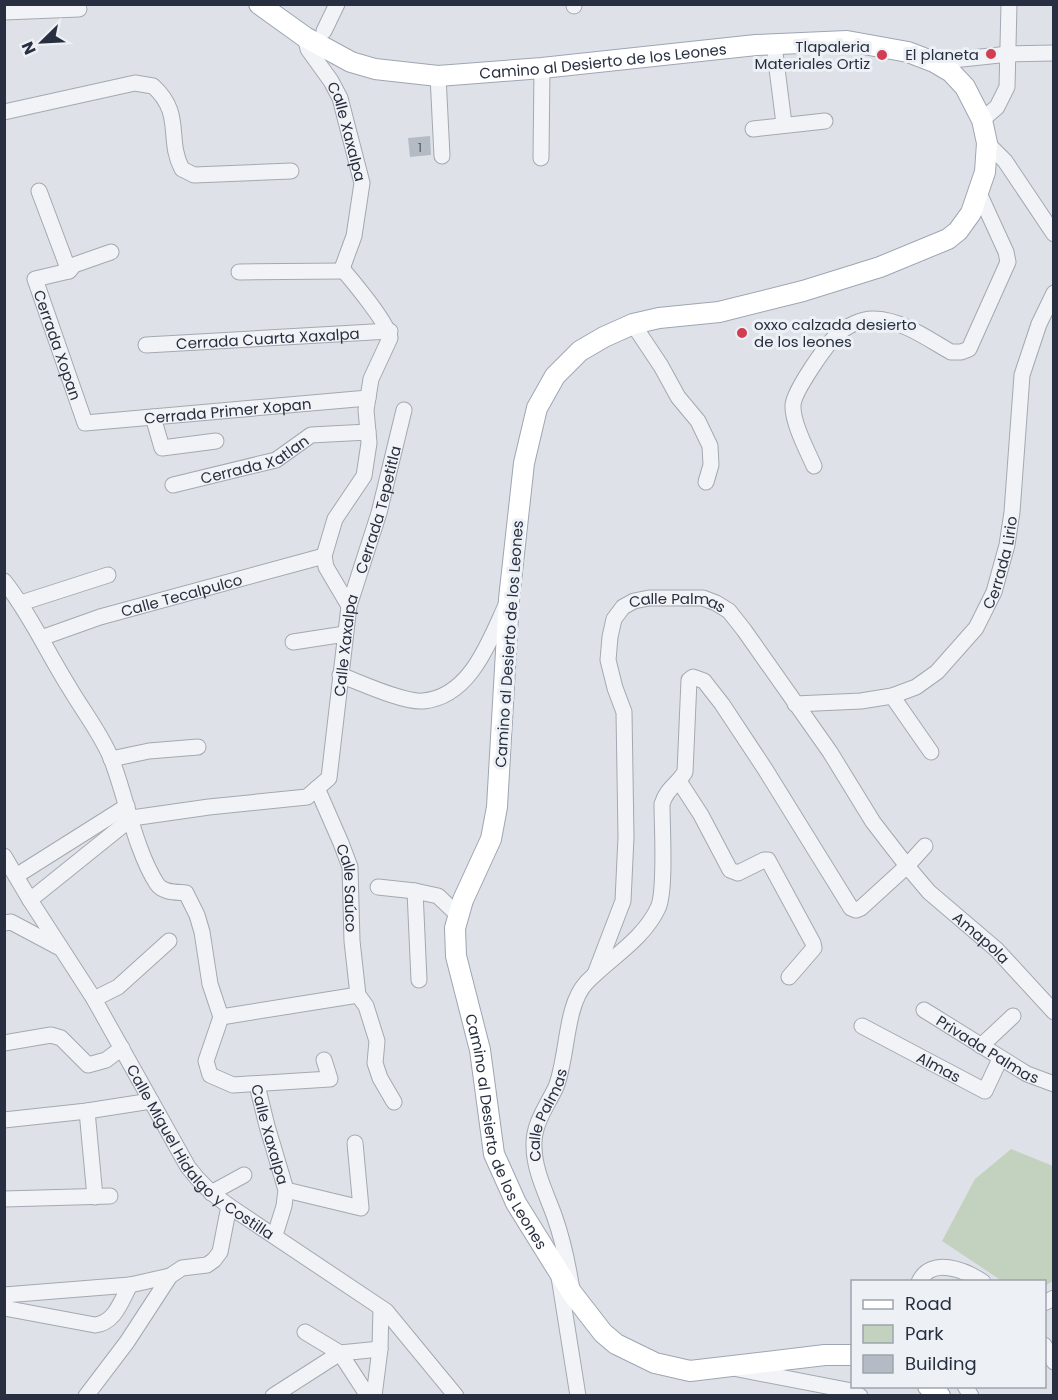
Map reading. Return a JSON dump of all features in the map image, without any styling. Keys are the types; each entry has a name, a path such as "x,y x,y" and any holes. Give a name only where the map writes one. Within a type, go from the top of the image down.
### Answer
{"main road":[{"name":"Camino al Desierto de los Leones","path":"259,4 315,34 351,62 366,67 438,76 651,58 693,51 847,41 908,52 934,62 951,72 965,87 982,120 987,143 986,172 966,221 948,239 880,267 803,291 719,312 659,318 633,324 594,342 564,365 547,388 537,408 524,463 509,599 497,807 491,839 463,900 455,928 456,956 480,1050 494,1154 516,1203 572,1293 603,1333 616,1344 655,1363 690,1371 825,1355 851,1355"}],"street":[{"path":"315,34 337,4"},
{"path":"982,120 997,107 1007,87 1009,4"},
{"path":"4,12 79,9"},
{"name":"Calle Xaxalpa","path":"315,34 308,49 340,98 362,183 354,237 343,266 344,271"},
{"path":"774,45 784,124"},
{"path":"934,62 1009,54 1053,53"},
{"path":"541,158 542,68"},
{"path":"438,76 442,156"},
{"path":"4,112 135,83 153,86 167,100 173,118 177,157 182,169 194,175 291,171"},
{"path":"753,129 825,121"},
{"path":"987,143 1005,161 1053,234"},
{"path":"39,191 69,272"},
{"path":"814,466 799,430 793,405 801,384 838,334 846,328 874,319 898,323 951,351 961,352 969,349 1008,262 1006,252 979,193"},
{"path":"69,272 74,265 111,252"},
{"path":"240,272 344,271 390,331 388,344 371,379 366,410 369,442 364,476 335,519 324,556"},
{"name":"Cerrada Xopan","path":"69,272 35,279 85,423"},
{"name":"Cerrada Lirio","path":"795,704 861,701 892,696 916,687 937,672 976,628 994,592 1007,545 1012,512 1022,375 1039,324 1053,293"},
{"path":"633,324 678,397 698,421 707,439 710,446 711,465 706,482"},
{"name":"Cerrada Cuarta Xaxalpa","path":"146,345 390,331"},
{"name":"Cerrada Primer Xopan","path":"85,423 368,398"},
{"name":"Cerrada Tepetitla","path":"349,606 379,513 404,410"},
{"path":"153,417 162,448 216,441"},
{"name":"Cerrada Xatlan","path":"173,485 276,460 311,435 368,432"},
{"name":"Calle Xaxalpa","path":"316,788 329,778 349,606 326,567 324,556"},
{"name":"Calle Tecalpulco","path":"41,638 100,617 324,556"},
{"path":"21,603 108,575"},
{"path":"4,581 21,603 69,689 96,727 111,759 142,852 158,886 167,891 186,893 192,902 202,932 210,984 221,1017 358,995"},
{"name":"Calle Palmas","path":"593,977 623,901 626,837 624,712 608,660 614,619 623,607 634,601 650,598 703,598 729,611 830,752 873,822 907,866"},
{"path":"340,675 382,692 422,701 447,695 465,681 488,643 509,599"},
{"path":"293,642 345,634"},
{"name":"Calle Palmas","path":"572,1293 568,1257 540,1177 533,1144 540,1116 556,1086 566,1053 574,1002 585,984 634,940 660,906 662,804 666,792 679,782 685,772 688,687 693,677 704,681 722,704 765,769 850,908 861,908 907,866 924,846"},
{"path":"892,696 931,752"},
{"path":"111,759 149,751 198,747"},
{"path":"679,782 701,815 730,870 738,873 768,860 814,948 789,977"},
{"path":"16,876 129,812 307,797 316,788"},
{"name":"Calle Saúco","path":"316,788 350,867 352,941 358,995 366,1006 377,1041 375,1063 380,1078 394,1102"},
{"path":"30,900 129,812"},
{"name":"Calle Miguel Hidalgo y Costilla","path":"4,856 94,999 188,1167 211,1193 381,1308 420,1350 456,1395"},
{"name":"Amapola","path":"907,866 928,892 997,950 1053,1012"},
{"path":"378,887 415,891 438,897 459,916"},
{"path":"415,891 419,980"},
{"path":"7,920 60,948"},
{"path":"94,999 118,987 169,940"},
{"name":"Privada Palmas","path":"924,1010 1000,1059 1027,1074 1053,1084"},
{"path":"981,1046 1013,1016"},
{"name":"Calle Xaxalpa","path":"221,1017 207,1060 210,1075 233,1085 257,1085 286,1190 284,1206 275,1235"},
{"name":"Almas","path":"862,1026 985,1091 1000,1059"},
{"path":"4,1043 51,1035 61,1038 88,1065 106,1060 122,1048"},
{"path":"257,1085 330,1079 324,1060"},
{"path":"4,1120 87,1112 152,1101"},
{"path":"4,1199 102,1197 87,1112"},
{"path":"286,1190 361,1208 355,1143"},
{"path":"211,1193 244,1175"},
{"path":"4,1295 129,1285 170,1276 182,1268 207,1265 220,1252 230,1206"},
{"path":"920,1280 930,1269 952,1268 981,1280"},
{"path":"557,1269 578,1395"},
{"path":"86,1395 127,1342 170,1276"},
{"path":"4,1308 95,1326 111,1320 129,1285"},
{"path":"374,1395 380,1349 381,1308"},
{"path":"305,1332 340,1353 368,1395"},
{"path":"273,1395 340,1353 380,1349"},
{"path":"729,1367 852,1391 860,1395"}],"green space":[{"path":"1011,1149 1053,1166 1053,1281 1046,1285 1046,1280 1000,1280 942,1241 975,1179"}],"building":[{"path":"430,136 431,155 410,157 408,138"}],"place":[{"name":"El planeta","path":"991,54"},
{"name":"Tlapaleria Materiales Ortiz","path":"882,55"},
{"name":"oxxo calzada desierto de los leones","path":"742,333"}]}
